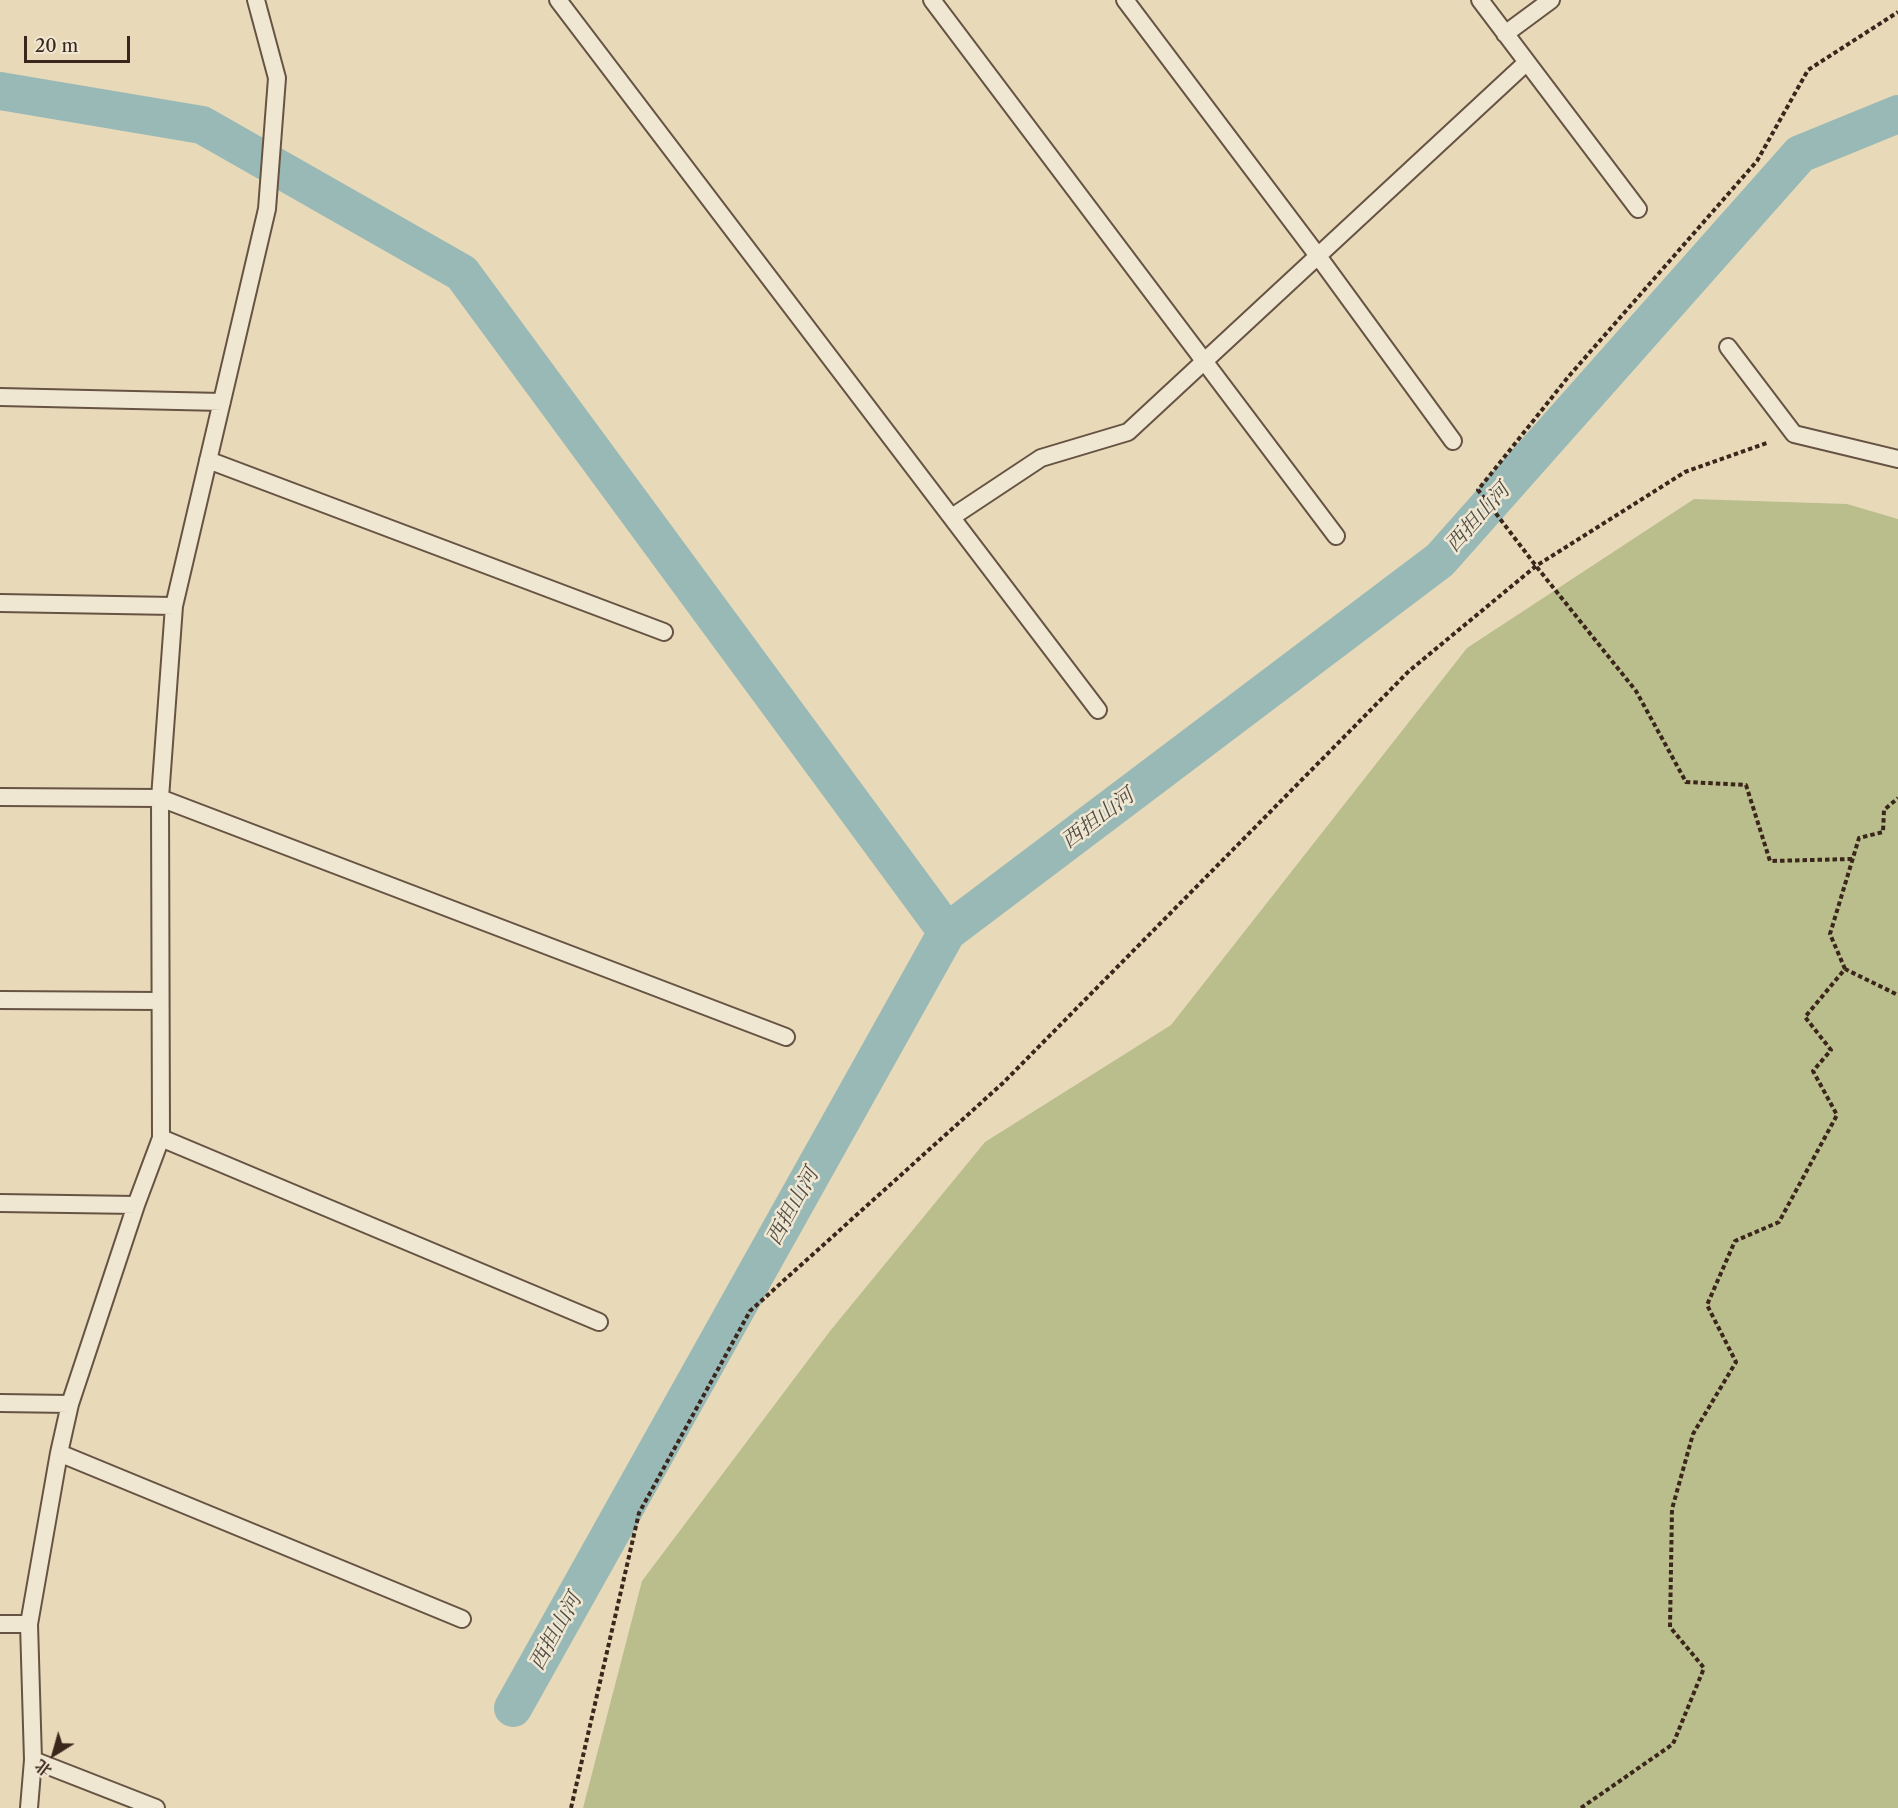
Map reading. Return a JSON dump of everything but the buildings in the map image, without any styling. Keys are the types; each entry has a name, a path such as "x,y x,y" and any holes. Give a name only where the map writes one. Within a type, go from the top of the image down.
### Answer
{"lane":[{"path":"30,1808 33,1760 29,1624 58,1453 70,1404 136,1205 161,1138 160,798 174,606 267,209 278,78 256,0"},
{"path":"558,0 1098,710"},
{"path":"932,0 1336,536"},
{"path":"1125,0 1318,256 1453,441"},
{"path":"1480,0 1638,209"},
{"path":"1505,34 1551,0"},
{"path":"952,517 1041,458 1128,432 1527,63"},
{"path":"1728,347 1794,434 1898,459"},
{"path":"0,397 222,402"},
{"path":"208,460 664,632"},
{"path":"0,603 174,606"},
{"path":"0,797 160,798 786,1037"},
{"path":"0,1000 160,1001"},
{"path":"161,1138 599,1322"},
{"path":"0,1203 136,1205"},
{"path":"0,1403 70,1404"},
{"path":"58,1453 462,1619"},
{"path":"0,1624 29,1624"},
{"path":"33,1760 156,1808"}],"path":[{"path":"1852,859 1770,861 1746,785 1686,782 1636,691 1478,490 1569,376 1757,161 1808,70 1898,12"},
{"path":"571,1808 639,1513 750,1311 1003,1083 1410,671 1536,566 1685,472 1794,434"},
{"path":"1898,798 1884,810 1883,832 1859,838 1830,934 1845,969 1898,995"},
{"path":"1581,1808 1673,1744 1704,1668 1670,1627 1672,1509 1693,1434 1736,1362 1707,1305 1735,1241 1779,1222 1837,1115 1813,1071 1831,1050 1804,1017 1845,969"}],"green space":[{"path":"1694,499 1847,504 1898,519 1898,1808 583,1808 642,1581 830,1331 985,1142 1171,1025 1467,648"}],"waterway":[{"path":"0,91 202,125 462,273 947,932"},
{"name":"西担山河","path":"513,1708 947,932 1440,560 1800,154 1898,114"}]}
